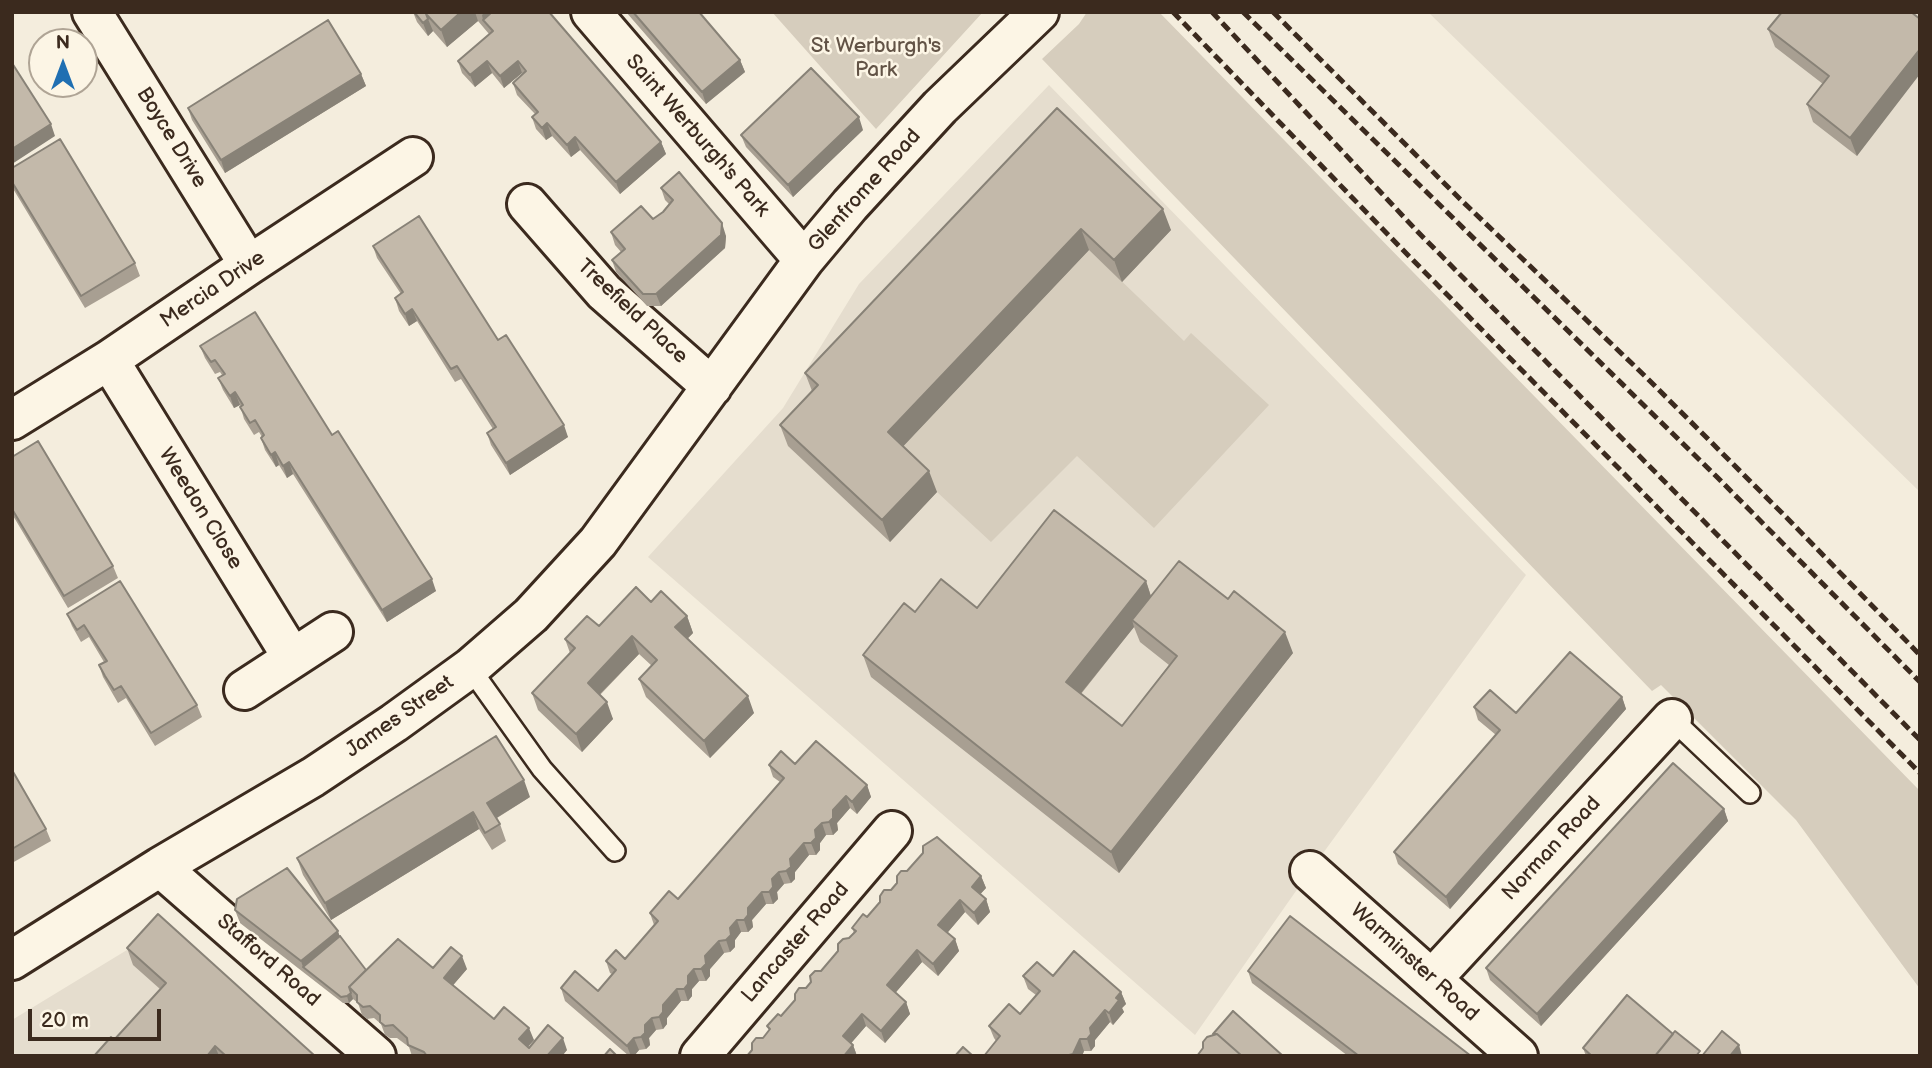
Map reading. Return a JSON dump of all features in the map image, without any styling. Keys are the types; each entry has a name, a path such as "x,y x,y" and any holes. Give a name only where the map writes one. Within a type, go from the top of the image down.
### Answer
{"street":[{"name":"Boyce Drive","path":"92,12 249,265"},
{"name":"Saint Werburgh's Park","path":"591,12 803,260"},
{"name":"Glenfrome Road","path":"712,387 803,260 850,205 940,107 1039,12"},
{"name":"Mercia Drive","path":"12,420 109,360 413,157"},
{"name":"Treefield Place","path":"527,204 604,292 712,387"},
{"name":"Weedon Close","path":"109,360 292,657"},
{"name":"James Street","path":"12,960 160,867 313,777 470,668 531,615 598,542 712,387"},
{"path":"244,690 333,632"},
{"name":"Norman Road","path":"1433,978 1672,719"},
{"name":"Lancaster Road","path":"699,1056 892,831"},
{"name":"Stafford Road","path":"160,867 376,1056"},
{"name":"Warminster Road","path":"1310,871 1518,1056"}],"lane":[{"path":"470,668 542,769 615,851"},
{"path":"1672,719 1750,793"}],"shaded area":[{"path":"1428,12 1920,12 1920,492"},
{"path":"1049,85 1526,575 1310,871 1195,1035 648,557 783,408 859,284"},
{"path":"168,925 308,1056 12,1056 12,1020"}],"green space":[{"name":"St Werburgh's Park","path":"772,12 983,12 876,129"},
{"path":"1087,12 1159,12 1920,791 1920,989 1796,820 1661,685 1652,691 1042,59 1079,24"},
{"path":"1089,250 1184,341 1191,333 1269,405 1154,528 1077,456 991,542 896,454"}],"building":[{"path":"414,12 428,12 428,19 423,23"},
{"path":"461,12 441,30 426,14"},
{"path":"492,12 549,12 661,142 616,182 575,137 567,145 547,123 542,128 532,117 538,112 513,83 526,71 518,61 500,76 487,61 470,75 458,61 493,31 483,20"},
{"path":"633,12 699,12 740,60 702,92"},
{"path":"1782,12 1911,12 1920,19 1920,49 1850,138 1807,104 1829,76 1768,29"},
{"path":"328,20 361,74 221,160 188,108"},
{"path":"12,63 28,88 28,98 34,98 51,124 12,149"},
{"path":"811,68 859,117 788,185 741,135"},
{"path":"1057,108 1163,209 1114,260 1081,229 888,432 929,471 882,520 780,425 818,385 805,373"},
{"path":"60,139 135,263 81,296 12,182 12,168"},
{"path":"679,172 722,223 721,235 656,294 643,294 612,260 625,249 611,232 641,206 653,219 663,212 673,200 661,188"},
{"path":"419,216 498,340 506,335 564,425 506,463 487,433 496,427 457,366 451,369 412,309 405,314 395,298 403,292 373,246"},
{"path":"255,312 332,435 338,431 432,579 382,610 289,462 283,466 275,452 271,455 255,420 250,423 235,392 230,396 218,378 225,374 215,360 211,362 200,346"},
{"path":"38,441 113,566 64,596 12,509 12,457"},
{"path":"1054,510 1146,581 1066,682 1122,726 1177,656 1132,620 1179,561 1228,599 1234,591 1285,632 1111,852 863,655 904,603 915,612 941,579 977,608"},
{"path":"120,581 197,705 151,733 121,686 114,690 105,676 99,665 107,661 84,625 77,630 67,614"},
{"path":"636,587 651,602 661,591 687,616 675,627 748,696 704,741 639,679 657,660 632,636 588,683 607,702 576,734 532,693 575,648 565,639 587,616 599,626"},
{"path":"1570,652 1622,697 1446,897 1394,852 1500,730 1474,707 1490,690 1516,713"},
{"path":"496,736 524,780 487,803 500,824 485,833 473,812 325,903 297,858"},
{"path":"816,741 867,785 852,802 846,796 833,810 833,818 815,830 816,838 811,843 804,843 790,859 791,867 779,872 772,879 773,887 769,892 762,892 748,908 748,915 744,920 737,920 730,928 731,935 726,940 719,941 705,956 706,964 701,969 694,969 688,976 688,984 684,989 677,989 663,1005 663,1012 659,1017 652,1018 645,1025 645,1033 634,1038 627,1046 561,988 575,971 598,991 616,970 606,961 616,950 625,959 658,921 650,913 669,891 678,899 784,778 769,765 781,751 795,764"},
{"path":"1673,763 1724,809 1537,1014 1486,968"},
{"path":"12,770 46,829 12,849"},
{"path":"937,837 981,876 972,887 986,899 974,913 960,900 938,925 955,939 933,964 917,950 887,985 906,1002 881,1031 862,1014 843,1036 853,1045 844,1056 747,1056 756,1038 763,1038 770,1029 767,1026 778,1014 781,1016 795,1000 799,988 806,988 811,982 810,976 815,971 821,971 838,951 838,944 856,931 852,928 863,914 867,917 880,902 884,890 891,890 901,871 907,871 923,853 923,846"},
{"path":"287,868 338,931 301,961 235,910 237,899"},
{"path":"158,914 315,1056 226,1056 215,1046 207,1056 94,1056 111,1037 114,1040 166,983 127,948"},
{"path":"1290,916 1471,1056 1359,1056 1248,971"},
{"path":"340,936 366,970 349,987 351,993 341,997 303,967"},
{"path":"398,939 433,968 451,947 462,956 444,978 494,1019 504,1007 529,1028 519,1039 529,1048 548,1025 563,1038 547,1056 427,1056 408,1045 407,1038 393,1025 385,1026 380,1022 380,1015 370,1006 363,1007 357,1002 357,995 349,987"},
{"path":"1074,951 1121,992 1116,998 1119,1000 1109,1013 1105,1010 1090,1028 1091,1034 1087,1039 1080,1039 1073,1054 1065,1056 984,1056 1000,1036 989,1026 1009,1004 1020,1014 1040,991 1023,976 1037,962 1053,976"},
{"path":"1627,995 1673,1034 1655,1056 1592,1056 1583,1048"},
{"path":"1233,1011 1283,1056 1242,1056 1217,1034 1213,1034"},
{"path":"1675,1031 1700,1051 1696,1056 1655,1056"},
{"path":"1722,1031 1739,1045 1730,1056 1702,1056"},
{"path":"1217,1034 1242,1056 1197,1056 1207,1037"},
{"path":"963,1047 973,1056 955,1056"},
{"path":"610,1049 617,1056 604,1056"}],"railway":[{"path":"1173,12 1399,246 1920,773"},
{"path":"1212,12 1416,230 1920,740"},
{"path":"1243,12 1717,477 1920,682"},
{"path":"1273,12 1460,199 1646,377 1920,655"}]}
